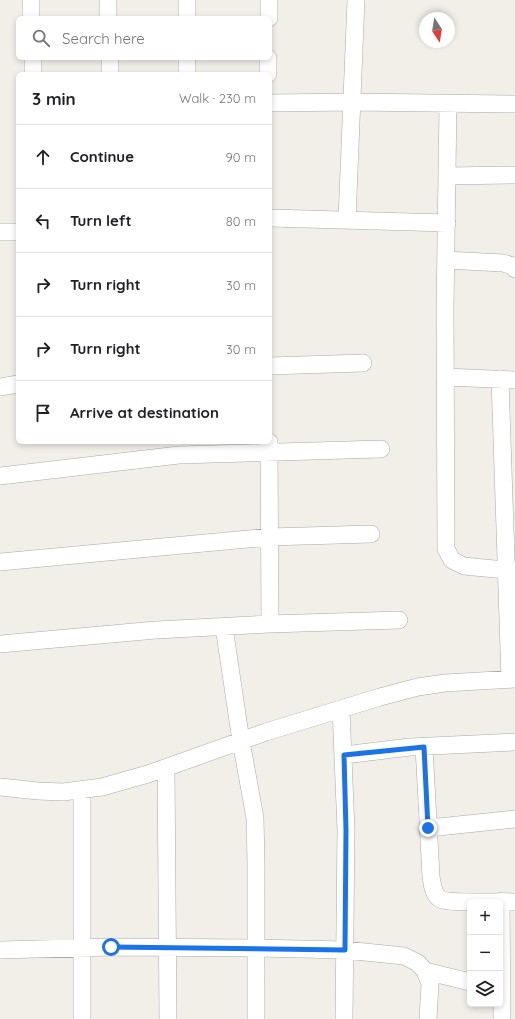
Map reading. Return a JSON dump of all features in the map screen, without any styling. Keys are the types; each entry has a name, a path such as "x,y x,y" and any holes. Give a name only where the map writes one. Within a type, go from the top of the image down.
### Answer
{"street":[{"path":"31,0 31,16"},
{"path":"108,0 108,16"},
{"path":"187,0 187,16"},
{"path":"269,0 269,16"},
{"path":"347,220 356,0"},
{"path":"33,60 33,72"},
{"path":"110,60 110,72"},
{"path":"187,60 187,72"},
{"path":"268,60 268,72"},
{"path":"272,103 352,102 515,104"},
{"path":"448,104 445,377 446,549 452,560 464,566 510,571"},
{"path":"447,176 515,175"},
{"path":"272,218 447,223"},
{"path":"0,232 16,232"},
{"path":"446,260 503,263 513,266 515,269"},
{"path":"272,366 363,363"},
{"path":"0,787 63,792 102,787 166,768 241,741 380,696 445,683 513,679 508,379 445,377"},
{"path":"0,387 16,384"},
{"path":"0,476 179,454 269,447 381,449"},
{"path":"269,447 270,624"},
{"path":"0,562 270,537 371,534"},
{"path":"0,644 156,630 270,624 399,620"},
{"path":"224,627 241,741 255,818 256,1019"},
{"path":"341,709 346,830 344,1019"},
{"path":"344,755 424,747 515,742"},
{"path":"424,747 431,876 436,895 440,899 452,902 508,902 506,990 502,1019"},
{"path":"166,768 168,1019"},
{"path":"82,790 82,1019"},
{"path":"428,828 515,818"},
{"path":"0,950 167,947 256,948 345,950 404,956 418,963 425,971 430,984 428,1019"},
{"path":"425,971 467,981"}],"route":[{"path":"111,947 345,950 346,830 344,755 424,747 428,828"}]}
